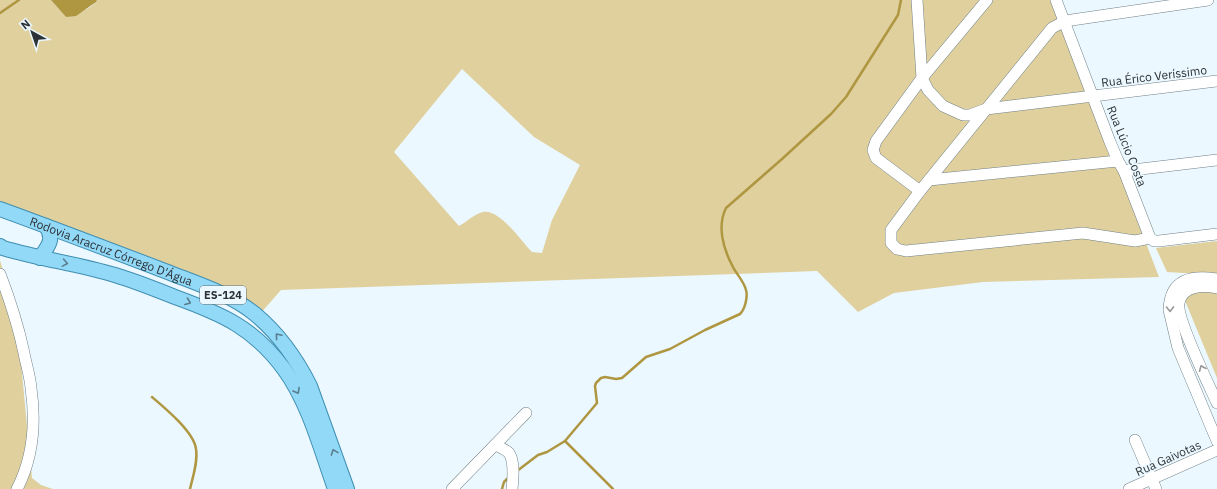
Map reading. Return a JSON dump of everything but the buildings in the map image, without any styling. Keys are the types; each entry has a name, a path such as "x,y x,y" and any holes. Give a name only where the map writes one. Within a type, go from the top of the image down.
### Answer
{"main road":[{"name":"Rodovia Aracruz Córrego D'Água","path":"0,208 225,296 254,313 273,330 294,358 310,386 347,489"},
{"path":"40,258 51,239 51,234 46,226"},
{"name":"Rodovia Aracruz Córrego D'Água","path":"1,249 71,264 109,274 152,288 230,319 250,333 274,356 285,370 302,400 336,489"}],"street":[{"path":"917,0 922,78"},
{"path":"920,191 876,158 873,150 876,141 922,78 987,0"},
{"name":"Rua Lúcio Costa","path":"1056,0 1150,238"},
{"path":"1208,0 1065,21 1052,28 920,191 891,230 891,243 897,249 906,251 1083,233 1135,241 1150,238 1154,241 1158,241 1217,234"},
{"name":"Rua Érico Veríssimo","path":"922,78 928,90 943,106 963,115 970,115 986,109 1217,81"},
{"path":"929,180 1217,160"},
{"path":"0,274 17,321 31,388 33,421 31,451 27,467 17,489"},
{"path":"1217,278 1194,277 1183,281 1172,293 1169,304 1169,310 1178,348 1217,441"},
{"path":"1217,288 1207,285 1186,291 1180,297 1178,308 1217,403"},
{"path":"452,489 526,413"},
{"path":"1135,440 1153,484"},
{"path":"495,445 505,450 510,456 513,472 512,489"},
{"name":"Rua Gaivotas","path":"1129,489 1153,484 1217,450"}],"shaded area":[{"path":"0,0 51,0 66,17 87,9 97,0 1053,0 1159,277 983,282 894,293 858,312 817,271 281,290 260,314 0,206","holes":["462,69 534,137 580,165 552,220 542,253 532,252 503,220 490,212 480,213 459,226 394,152"]},
{"path":"51,0 97,0 76,16 66,17"},
{"path":"1217,241 1217,275 1167,272 1156,248"},
{"path":"0,260 17,321 32,478 41,485 53,489 0,489"},
{"path":"1217,284 1217,378 1186,303 1185,296"}],"waterway":[{"path":"0,13 19,0"},
{"path":"517,471 538,455 547,452 565,441 597,403 595,386 601,378 622,378 646,357 670,349 742,312 745,306 747,293 744,284 729,258 722,237 722,222 726,208 831,114 846,97 898,15 901,0"},
{"path":"152,397 185,428 194,442 196,459 190,489"},
{"path":"565,441 613,489"},
{"path":"502,489 504,482 509,477"}]}
